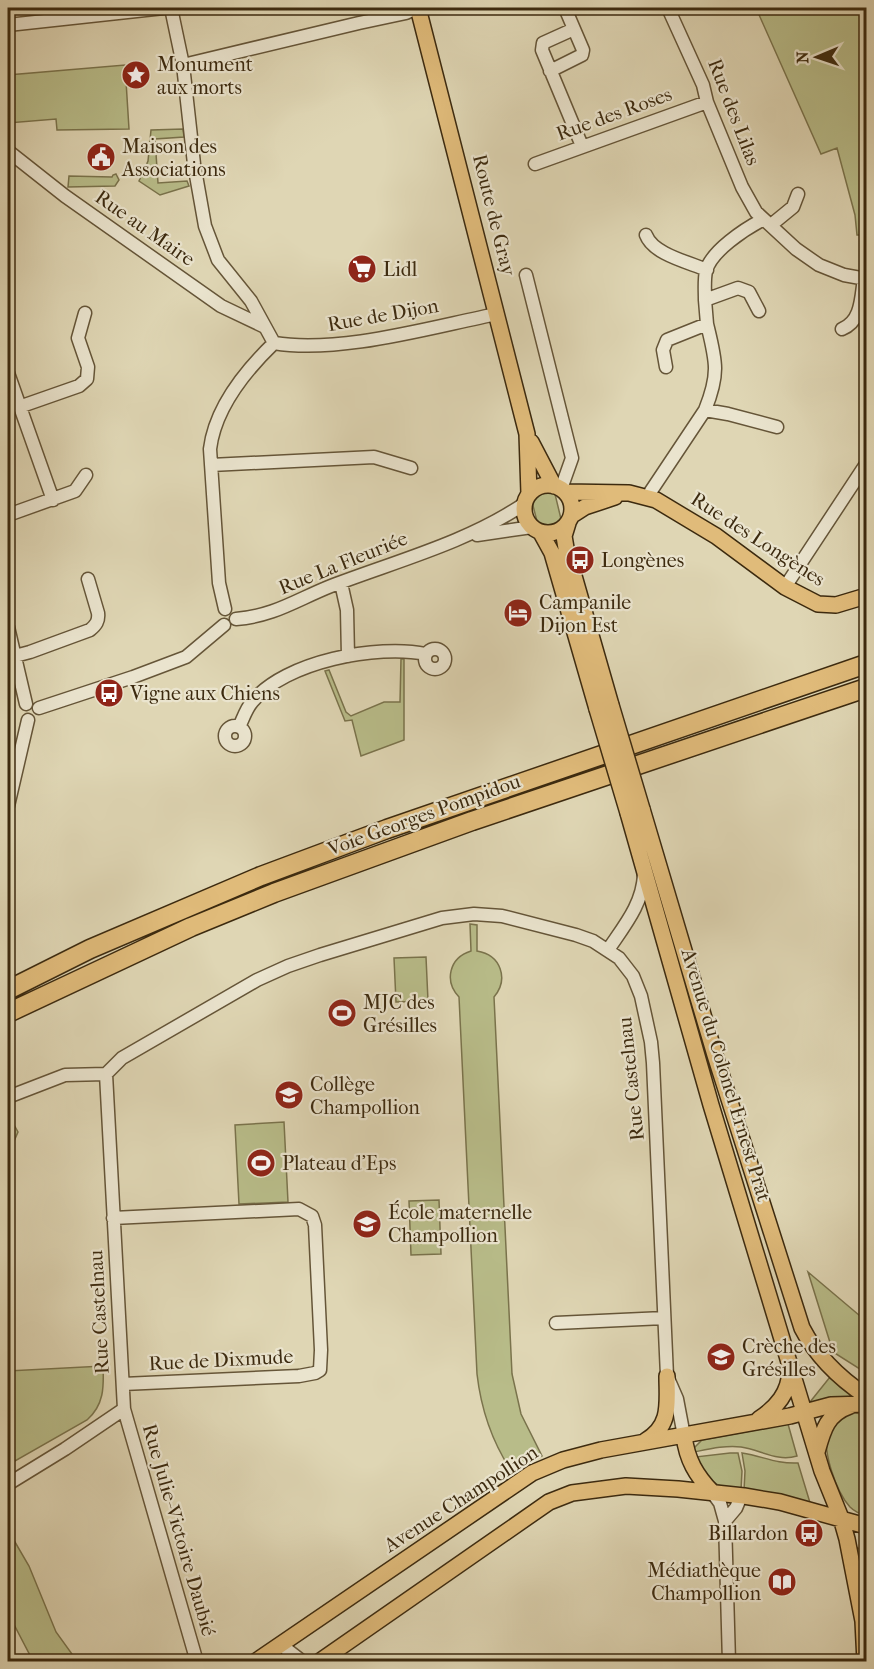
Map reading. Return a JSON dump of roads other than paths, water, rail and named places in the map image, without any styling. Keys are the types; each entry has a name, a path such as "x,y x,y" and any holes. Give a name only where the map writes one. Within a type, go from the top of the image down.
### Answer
{"highway":[{"path":"751,703 867,653"},
{"name":"Voie Georges Pompidou","path":"8,990 90,949 261,876 387,829 867,664"},
{"name":"Voie Georges Pompidou","path":"8,1013 180,932 274,893 472,821 866,688"}],"main road":[{"name":"Route de Gray","path":"417,8 527,434 526,499"},
{"name":"Route de Gray","path":"527,434 560,489"},
{"path":"541,486 560,489 570,499 569,519 564,536 604,707 552,553 524,517 526,499 541,486"},
{"name":"Rue des Longènes","path":"560,489 629,493 663,503 716,536 785,586 809,600 837,605 867,596"},
{"path":"536,530 549,534 560,530 569,519 585,507 629,493"},
{"name":"Avenue du Colonel Ernest Prat","path":"604,707 635,811 802,1328 819,1355 863,1402"},
{"name":"Avenue du Colonel Ernest Prat","path":"635,811 644,870 708,1095 791,1362 816,1452 841,1518 859,1597 865,1662"},
{"path":"759,1420 772,1410 787,1389 791,1362"},
{"path":"643,1443 659,1431 663,1424 667,1411 667,1376"},
{"path":"816,1452 832,1415 863,1402"},
{"name":"Avenue Champollion","path":"255,1662 532,1473 563,1460 583,1455 759,1420 790,1416 831,1405 863,1402"},
{"path":"684,1436 693,1468 697,1476 712,1492"},
{"path":"320,1662 549,1502 572,1493 626,1486 712,1492 780,1503 841,1518 865,1527"}],"street":[{"path":"8,26 164,8"},
{"path":"171,8 183,65 194,164 205,226 218,260 251,301 274,344 246,375 218,418 211,437 219,583 225,609"},
{"path":"183,65 359,22 406,13 417,8"},
{"path":"550,70 582,55 582,47 565,8"},
{"name":"Rue des Lilas","path":"668,8 703,85 707,102 742,187 767,222 795,249 819,265 844,275 865,279 857,315 853,323 842,329"},
{"path":"574,28 541,45 582,146"},
{"name":"Rue des Roses","path":"535,164 707,102"},
{"name":"Rue au Maire","path":"8,151 65,196 221,306 266,327"},
{"path":"649,498 651,491 705,410 714,387 716,370 714,353 706,324 706,270 730,241 793,207 798,194"},
{"path":"646,235 648,241 656,249 706,270"},
{"path":"526,275 572,458 560,489"},
{"path":"705,300 743,288 752,295 759,311"},
{"path":"19,407 79,386 87,379 88,367 78,338 85,313"},
{"name":"Rue de Dijon","path":"274,344 299,347 346,342 497,314"},
{"path":"666,367 663,350 667,340 706,324"},
{"path":"8,374 52,500"},
{"path":"705,410 777,427"},
{"path":"211,465 374,457 411,468"},
{"path":"785,586 867,464"},
{"path":"8,515 75,491 86,475"},
{"name":"Rue La Fleuriée","path":"236,619 266,615 341,583 464,537 508,515 526,499"},
{"name":"Rue La Fleuriée","path":"464,537 536,530"},
{"path":"15,656 94,627 99,617 88,579"},
{"path":"341,583 347,610 348,656"},
{"path":"225,609 233,611 236,619 231,625 224,625 219,621 219,615 225,609"},
{"path":"39,708 186,657 224,625"},
{"path":"8,627 26,704 22,714 28,720 34,720 39,716 39,708 35,704 26,704"},
{"path":"239,727 251,703 274,683 302,670 348,656 402,651 426,654"},
{"path":"8,806 28,720"},
{"path":"608,950 639,900 643,888 644,870"},
{"name":"Rue Castelnau","path":"124,1409 106,1074 122,1058 257,980 320,955 442,918 474,914 502,916 593,941 621,960 633,976 641,996 651,1042 667,1376 677,1399 684,1436"},
{"path":"8,1097 65,1075 106,1074"},
{"name":"Rue de Dixmude","path":"113,1218 299,1209 312,1216 315,1225 320,1370 299,1376 123,1384"},
{"path":"556,1323 664,1318"},
{"path":"8,1484 124,1409"},
{"name":"Rue Julie-Victoire Daubié","path":"124,1409 197,1662"},
{"path":"712,1492 720,1503 725,1521 729,1662"},
{"path":"725,1521 736,1508 741,1496"},
{"path":"281,1645 303,1662"}],"place":[{"name":"Monument aux morts","path":"136,75"},
{"name":"Maison des Associations","path":"101,157"},
{"name":"Lidl","path":"362,269"},
{"name":"Longènes","path":"580,560"},
{"name":"Campanile Dijon Est","path":"518,613"},
{"name":"Vigne aux Chiens","path":"109,693"},
{"name":"MJC des Grésilles","path":"342,1013"},
{"name":"Collège Champollion","path":"289,1095"},
{"name":"Plateau d'Eps","path":"261,1163"},
{"name":"École maternelle Champollion","path":"367,1224"},
{"name":"Crèche des Grésilles","path":"721,1357"},
{"name":"Billardon","path":"809,1533"},
{"name":"Médiathèque Champollion","path":"782,1582"}]}
